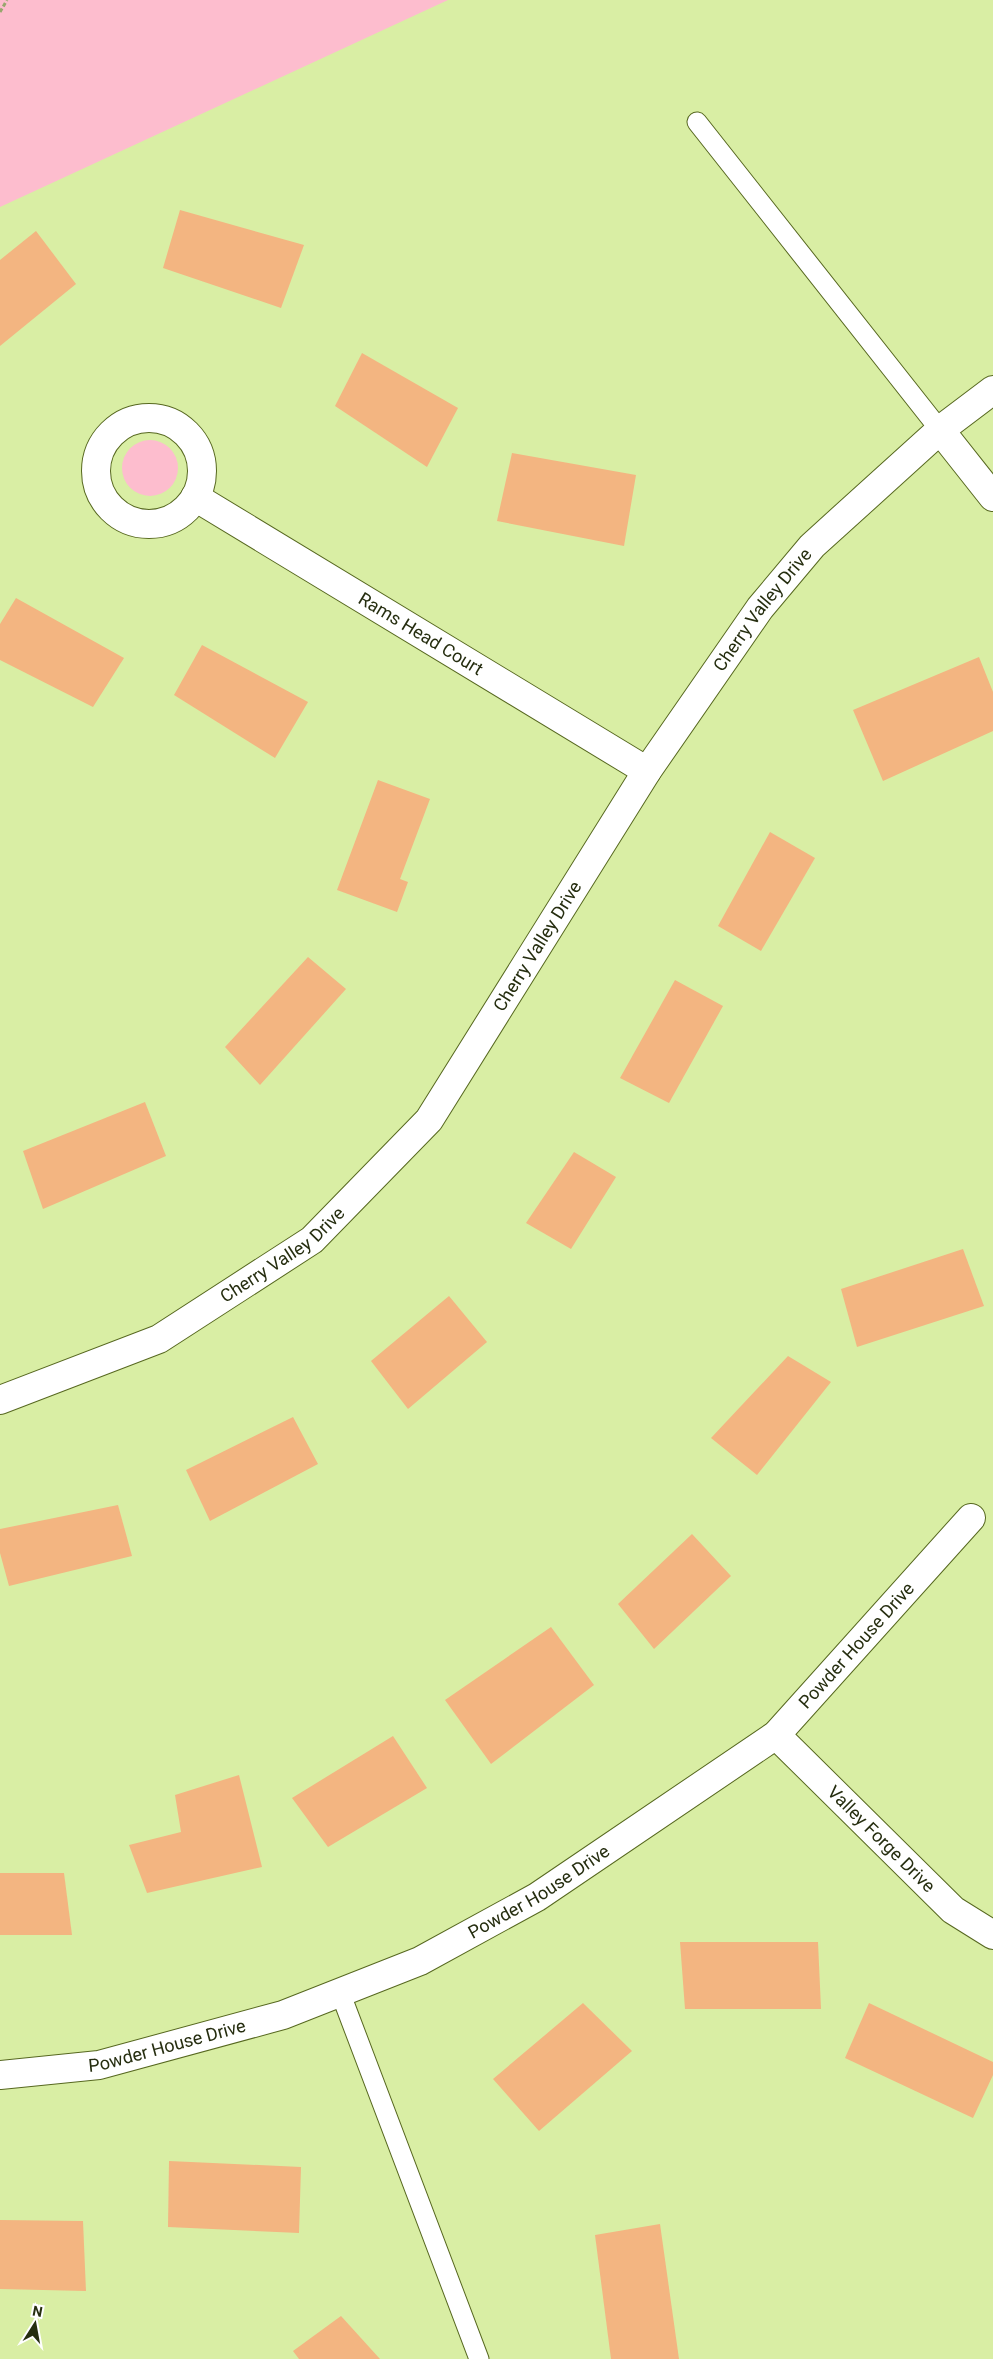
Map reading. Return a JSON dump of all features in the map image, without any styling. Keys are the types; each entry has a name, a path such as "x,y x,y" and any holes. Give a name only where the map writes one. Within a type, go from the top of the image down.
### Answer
{"street":[{"name":"Cherry Valley Drive","path":"0,1400 159,1338 312,1240 429,1120 647,771 760,608 812,546 940,430 993,390"},
{"path":"940,430 993,497"},
{"name":"Rams Head Court","path":"195,497 647,771"},
{"name":"Powder House Drive","path":"0,2075 99,2065 283,2015 420,1960 537,1897 776,1735 971,1518"},
{"name":"Valley Forge Drive","path":"776,1735 953,1910 993,1935"}],"lane":[{"path":"697,122 940,430"},
{"path":"340,1992 479,2359"}],"path":[{"path":"0,12 7,0"}],"shaded area":[{"path":"0,0 448,0 0,207"},
{"path":"150,440 161,442 170,448 176,457 178,468 176,479 170,488 161,494 150,496 139,494 130,488 124,479 122,468 124,457 130,448 139,442"}],"building":[{"path":"180,210 304,245 281,308 163,268"},
{"path":"36,231 76,284 0,346 0,260"},
{"path":"362,353 458,408 427,467 335,406"},
{"path":"512,453 636,475 624,546 497,521"},
{"path":"16,598 124,658 93,707 0,660 0,624"},
{"path":"202,645 308,702 275,758 174,695"},
{"path":"979,657 993,692 993,731 883,781 853,710"},
{"path":"378,780 430,799 400,879 408,882 397,912 337,890"},
{"path":"770,832 815,858 761,951 718,926"},
{"path":"308,957 346,989 260,1085 225,1047"},
{"path":"675,980 723,1006 669,1103 620,1078"},
{"path":"145,1102 166,1156 43,1209 23,1151"},
{"path":"574,1152 616,1177 571,1249 526,1223"},
{"path":"963,1249 984,1306 857,1347 841,1289"},
{"path":"449,1296 487,1342 408,1409 371,1361"},
{"path":"788,1356 831,1382 757,1475 711,1438"},
{"path":"293,1417 318,1464 210,1521 186,1470"},
{"path":"118,1505 132,1556 9,1586 0,1553 0,1529"},
{"path":"692,1534 731,1576 654,1649 618,1604"},
{"path":"551,1627 594,1685 491,1764 445,1700"},
{"path":"393,1736 427,1788 328,1847 292,1798"},
{"path":"239,1775 262,1867 147,1893 129,1845 181,1832 175,1795"},
{"path":"0,1873 64,1873 72,1935 0,1935"},
{"path":"680,1942 818,1942 821,2009 685,2009"},
{"path":"583,2003 632,2051 539,2131 493,2079"},
{"path":"869,2003 993,2062 993,2075 973,2118 845,2058"},
{"path":"169,2161 301,2167 299,2233 168,2227"},
{"path":"0,2220 83,2221 86,2291 0,2289"},
{"path":"660,2224 679,2359 611,2359 595,2235"},
{"path":"341,2316 380,2359 299,2359 293,2351"}]}
